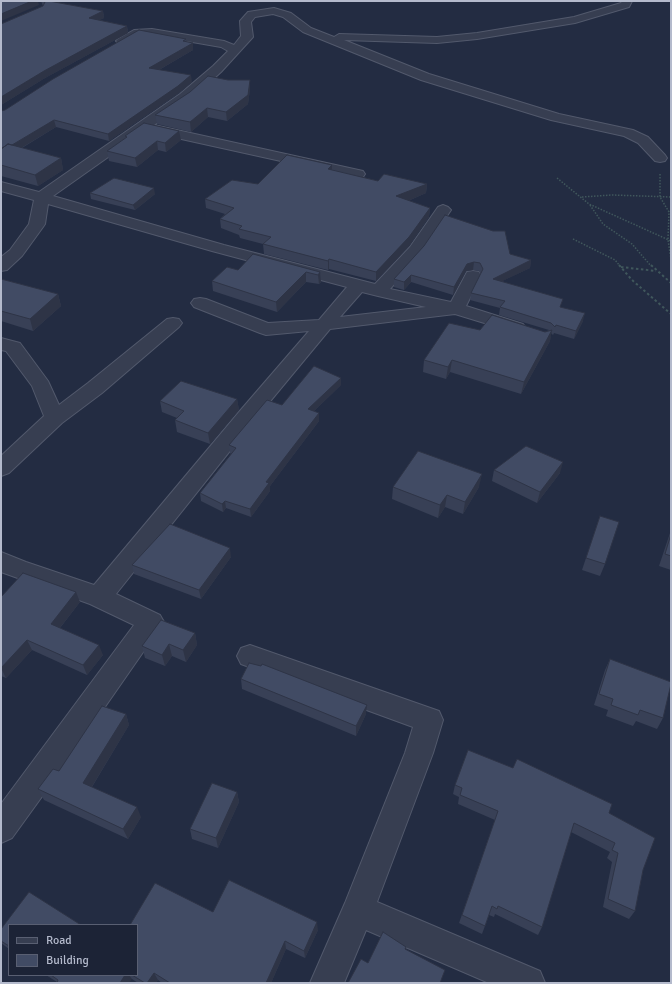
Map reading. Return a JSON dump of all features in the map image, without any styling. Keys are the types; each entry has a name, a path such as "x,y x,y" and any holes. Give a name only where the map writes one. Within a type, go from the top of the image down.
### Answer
{"street":[{"path":"324,36 436,40 478,36 575,20 625,5 627,1"},
{"path":"1,266 16,253 37,224 42,197 185,97 216,69 247,37 245,21 252,14 261,12 274,11 287,15 307,30 425,77 556,117 628,133 643,140 660,158"},
{"path":"108,48 138,32 152,32 224,44 235,50"},
{"path":"143,127 358,174"},
{"path":"1,186 218,248 378,291 456,309 536,334"},
{"path":"378,291 416,250 443,210"},
{"path":"456,309 473,276"},
{"path":"99,597 322,325 358,285"},
{"path":"200,302 266,329 322,325 456,309"},
{"path":"1,468 55,418 95,388 172,323"},
{"path":"1,344 14,347 41,385 55,418"},
{"path":"1,561 18,569 99,597 151,622 1,828"},
{"path":"250,656 429,720 419,753 358,910 327,983"},
{"path":"358,910 528,983"}],"path":[{"path":"660,158 660,197 669,212 668,240 671,259"},
{"path":"557,178 582,197 589,204 603,224 632,244 656,271 671,283"},
{"path":"582,197 612,194 671,197"},
{"path":"589,204 671,241"},
{"path":"573,239 615,260 632,280 670,314"},
{"path":"621,267 656,271"},
{"path":"670,314 671,308"}],"building":[{"path":"1,1 32,1 1,14"},
{"path":"43,1 103,11 89,18 127,26 44,71 1,97 1,24 43,6 45,2"},
{"path":"139,30 186,39 183,41 193,43 149,68 191,75 178,86 108,134 54,120 12,145 8,144 1,149 1,111 5,110 53,79"},
{"path":"208,76 228,80 250,80 248,95 226,112 207,108 190,122 155,115 190,92"},
{"path":"144,123 179,131 165,143 157,141 135,158 107,151 127,137 125,136"},
{"path":"8,144 61,158 35,175 1,165 1,149"},
{"path":"287,155 332,165 328,169 378,181 384,174 427,184 396,196 430,208 409,237 376,272 329,259 328,261 263,244 271,237 239,229 242,226 220,219 234,208 205,199 232,180 258,184"},
{"path":"114,178 154,188 133,205 90,193"},
{"path":"445,215 493,231 505,231 510,254 531,260 493,279 563,299 560,307 585,313 576,331 556,325 555,327 551,323 500,307 505,301 471,293 483,269 480,263 474,262 467,264 454,287 411,275 404,282 394,279 424,246"},
{"path":"253,254 320,272 318,275 306,272 276,302 212,281 227,267 238,270"},
{"path":"1,279 58,294 30,319 1,311"},
{"path":"492,315 545,332 552,330 524,382 452,360 448,367 424,360 449,323 480,330"},
{"path":"314,366 341,378 308,409 319,413 266,482 269,483 250,509 225,501 222,504 200,493 236,448 229,445 267,400 282,405"},
{"path":"181,381 237,399 208,433 175,420 184,411 160,401"},
{"path":"526,446 563,462 540,492 494,470"},
{"path":"418,451 482,474 465,502 447,495 440,505 393,487"},
{"path":"600,516 619,522 605,564 586,558"},
{"path":"170,524 230,548 199,590 132,565"},
{"path":"671,534 671,556 665,554"},
{"path":"23,573 76,592 51,624 99,645 83,665 27,640 1,668 1,597"},
{"path":"161,620 195,633 183,650 169,644 162,655 142,646"},
{"path":"610,659 671,682 663,718 640,710 638,715 611,705 613,699 599,694"},
{"path":"249,663 261,666 262,664 367,705 356,726 241,679"},
{"path":"102,706 126,714 83,783 137,807 123,829 38,789 53,769 59,771"},
{"path":"468,750 513,768 517,759 612,804 609,813 655,838 643,870 635,911 608,899 618,853 612,850 615,843 574,823 542,927 498,906 497,909 492,906 485,926 462,915 498,811 460,795 462,788 455,785"},
{"path":"212,783 237,792 216,838 190,829"},
{"path":"229,880 317,922 304,951 285,941 266,983 170,983 154,973 147,983 145,983 134,976 138,976 138,924 131,924 155,883 213,912"},
{"path":"29,892 79,924 8,924 8,945 1,941 1,929"},
{"path":"383,932 406,947 405,949 445,970 440,983 348,983 361,959 368,963"},
{"path":"52,976 124,976 120,983 57,983 58,980"}]}
